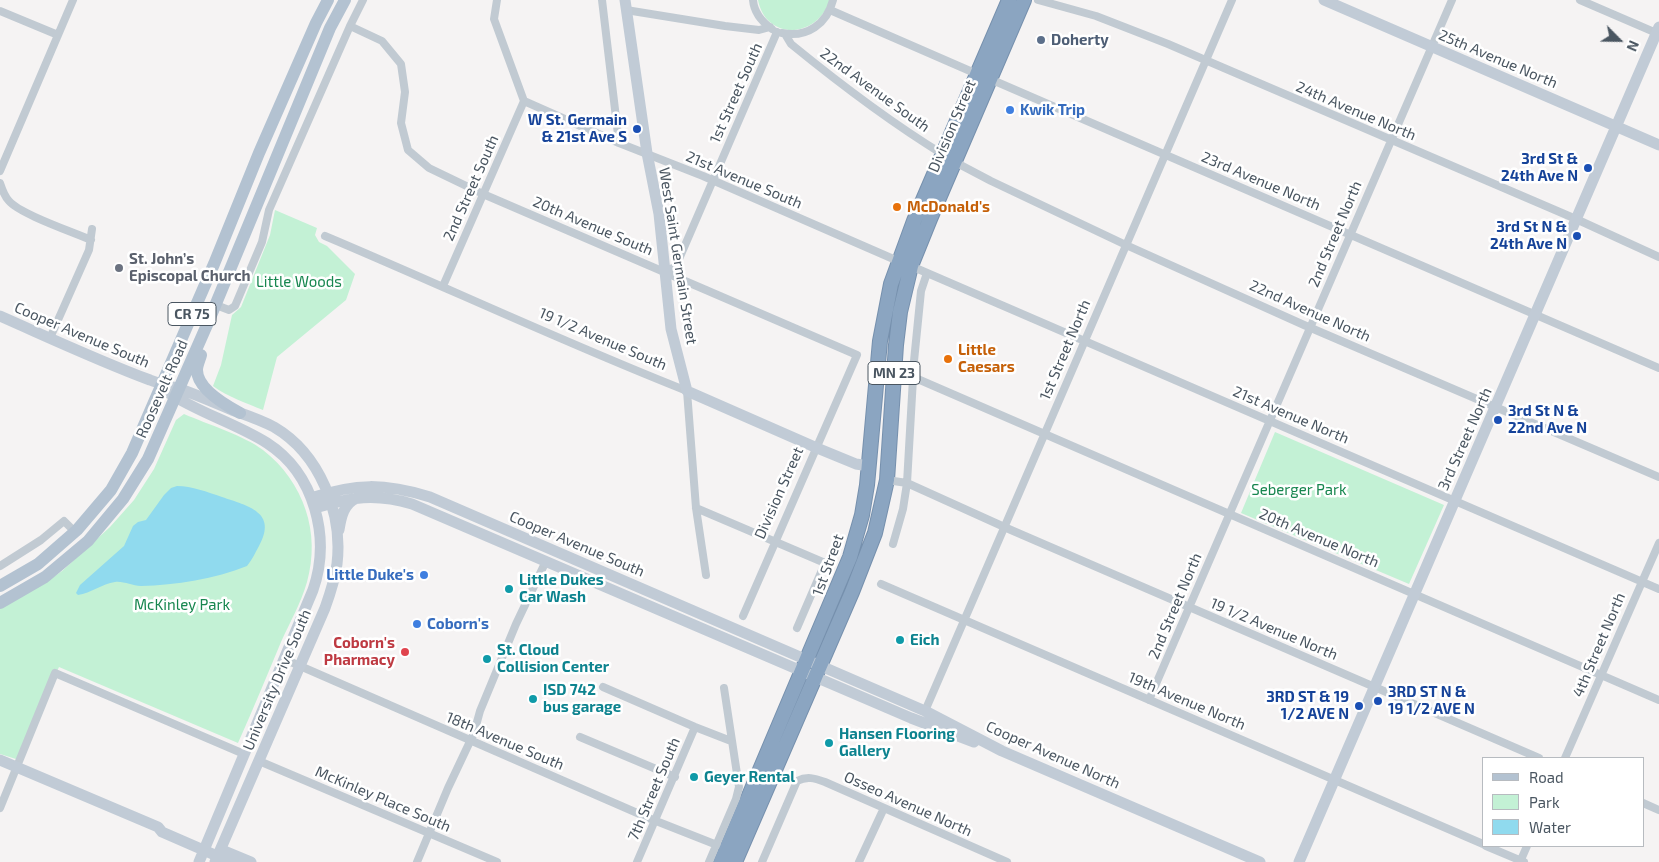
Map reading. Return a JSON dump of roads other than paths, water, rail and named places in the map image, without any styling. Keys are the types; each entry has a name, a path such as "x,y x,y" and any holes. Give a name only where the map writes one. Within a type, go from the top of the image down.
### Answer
{"highway":[{"name":"Division Street","path":"984,77 1009,0"},
{"name":"Division Street","path":"905,263 984,77 1024,0"},
{"name":"1st Street","path":"721,862 850,557 862,515 869,466 880,341 887,301 905,263"},
{"name":"1st Street","path":"735,862 869,552 879,519 887,480 896,345 905,263"}],"main road":[{"name":"Roosevelt Road","path":"0,586 38,564 75,532 111,490 132,453 158,384 316,23 328,0"},
{"name":"Roosevelt Road","path":"0,603 45,577 88,541 123,499 148,460 216,305 330,28 345,0"},
{"name":"25th Avenue North","path":"1324,0 1659,145"},
{"name":"West Saint Germain Street","path":"626,5 647,153 659,214 671,329 687,391"},
{"name":"3rd Street North","path":"1299,862 1658,31"},
{"name":"Cooper Avenue South","path":"0,316 178,394 240,413 275,428 294,444 312,464 329,498"},
{"path":"210,318 197,370 198,376 214,396 240,413"},
{"name":"19 1/2 Avenue South","path":"687,391 817,448 856,464 869,466"},
{"name":"Cooper Avenue South","path":"178,394 194,409 267,443 292,467 313,503 356,487 383,486 430,497 805,666"},
{"path":"329,498 380,498 412,504 546,561 805,666"},
{"name":"University Drive South","path":"218,856 325,608 335,577 338,556 336,522 329,498"},
{"path":"337,536 345,508 357,498"},
{"name":"University Drive South","path":"199,862 318,574 321,542 313,503"},
{"name":"Cooper Avenue North","path":"805,666 924,711 1002,751 1260,862"},
{"path":"818,672 947,733 1002,751"},
{"path":"0,760 158,827 162,832 205,846 218,856 231,862"},
{"path":"218,856 251,862"}],"street":[{"path":"0,171 73,0"},
{"path":"216,305 229,310 235,306 262,242 270,210 363,0"},
{"path":"497,0 494,19 524,101"},
{"path":"602,0 620,142"},
{"path":"753,0 753,5 760,18 770,28"},
{"path":"781,33 799,34 812,30 823,21 830,10 833,0"},
{"name":"24th Avenue North","path":"1038,0 1096,16 1159,40 1576,219 1659,257"},
{"name":"1st Street North","path":"924,711 1232,0"},
{"name":"2nd Street North","path":"1149,700 1452,0"},
{"path":"1580,0 1658,31"},
{"path":"626,5 726,26 759,30 770,28"},
{"name":"23rd Avenue North","path":"830,10 1659,368"},
{"path":"0,11 58,35"},
{"name":"20th Avenue South","path":"350,26 382,41 401,64 405,92 401,123 408,150 429,168 483,194 857,355"},
{"name":"22nd Avenue South","path":"770,28 781,33 847,88 912,135 948,158"},
{"name":"1st Street South","path":"666,272 676,266 713,180 781,33"},
{"name":"21st Avenue South","path":"524,101 905,263"},
{"name":"2nd Street South","path":"443,286 524,101"},
{"name":"22nd Avenue North","path":"948,158 991,182 1126,245 1310,327 1659,476"},
{"path":"0,183 9,201 20,209 91,240"},
{"path":"50,338 86,256 92,229"},
{"name":"19 1/2 Avenue South","path":"325,236 627,368 687,391"},
{"name":"21st Avenue North","path":"905,263 1659,589"},
{"path":"893,544 902,515 907,483 921,291 927,273"},
{"name":"Division Street","path":"743,616 857,355"},
{"name":"20th Avenue North","path":"914,377 1659,700"},
{"name":"West Saint Germain Street","path":"687,391 696,508 706,575"},
{"name":"19 1/2 Avenue North","path":"887,480 907,483 1004,527 1536,757"},
{"path":"696,508 825,563 797,628"},
{"path":"0,566 41,540 64,521 75,532"},
{"name":"4th Street North","path":"1565,757 1659,543"},
{"path":"417,862 477,726 480,711 516,624 546,561"},
{"name":"19th Avenue North","path":"880,584 1482,844"},
{"name":"18th Avenue South","path":"284,659 470,741 655,820 717,844"},
{"path":"0,808 55,674 244,754"},
{"path":"603,687 731,741"},
{"path":"709,862 736,800 739,787 724,688"},
{"name":"7th Street South","path":"638,862 695,727"},
{"path":"580,737 674,777"},
{"name":"McKinley Place South","path":"259,760 497,862"},
{"name":"Osseo Avenue North","path":"762,862 797,781 804,777 813,778 1007,862"},
{"path":"1644,803 1659,810"},
{"path":"858,862 884,808"},
{"name":"19th Avenue North","path":"1488,847 1521,862"},
{"path":"1521,862 1527,847"}],"water":[{"path":"177,486 199,490 250,507 257,512 265,525 264,535 247,566 209,578 181,583 141,586 115,582 78,595 76,593 80,585 124,546 133,526 138,522 146,520 164,495 171,488"}],"place":[{"name":"Doherty","path":"1041,40"},
{"name":"Kwik Trip","path":"1010,110"},
{"name":"W St. Germain & 21st Ave S","path":"637,129"},
{"name":"3rd St & 24th Ave N","path":"1588,168"},
{"name":"McDonald's","path":"897,207"},
{"name":"3rd St N & 24th Ave N","path":"1577,236"},
{"name":"St. John’s Episcopal Church","path":"119,268"},
{"name":"Little Caesars","path":"948,359"},
{"name":"3rd St N & 22nd Ave N","path":"1498,420"},
{"name":"Little Duke's","path":"424,575"},
{"name":"Little Dukes Car Wash","path":"509,589"},
{"name":"Coborn's","path":"417,624"},
{"name":"Eich","path":"900,640"},
{"name":"Coborn's Pharmacy","path":"405,652"},
{"name":"St. Cloud Collision Center","path":"487,659"},
{"name":"ISD 742 bus garage","path":"533,699"},
{"name":"3RD ST N & 19 1/2 AVE N","path":"1378,701"},
{"name":"3RD ST & 19 1/2 AVE N","path":"1359,706"},
{"name":"Hansen Flooring Gallery","path":"829,743"},
{"name":"Geyer Rental","path":"694,777"}],"park label":[{"name":"Little Woods","path":"299,282"},
{"name":"Seberger Park","path":"1299,490"},
{"name":"McKinley Park","path":"182,605"}]}
